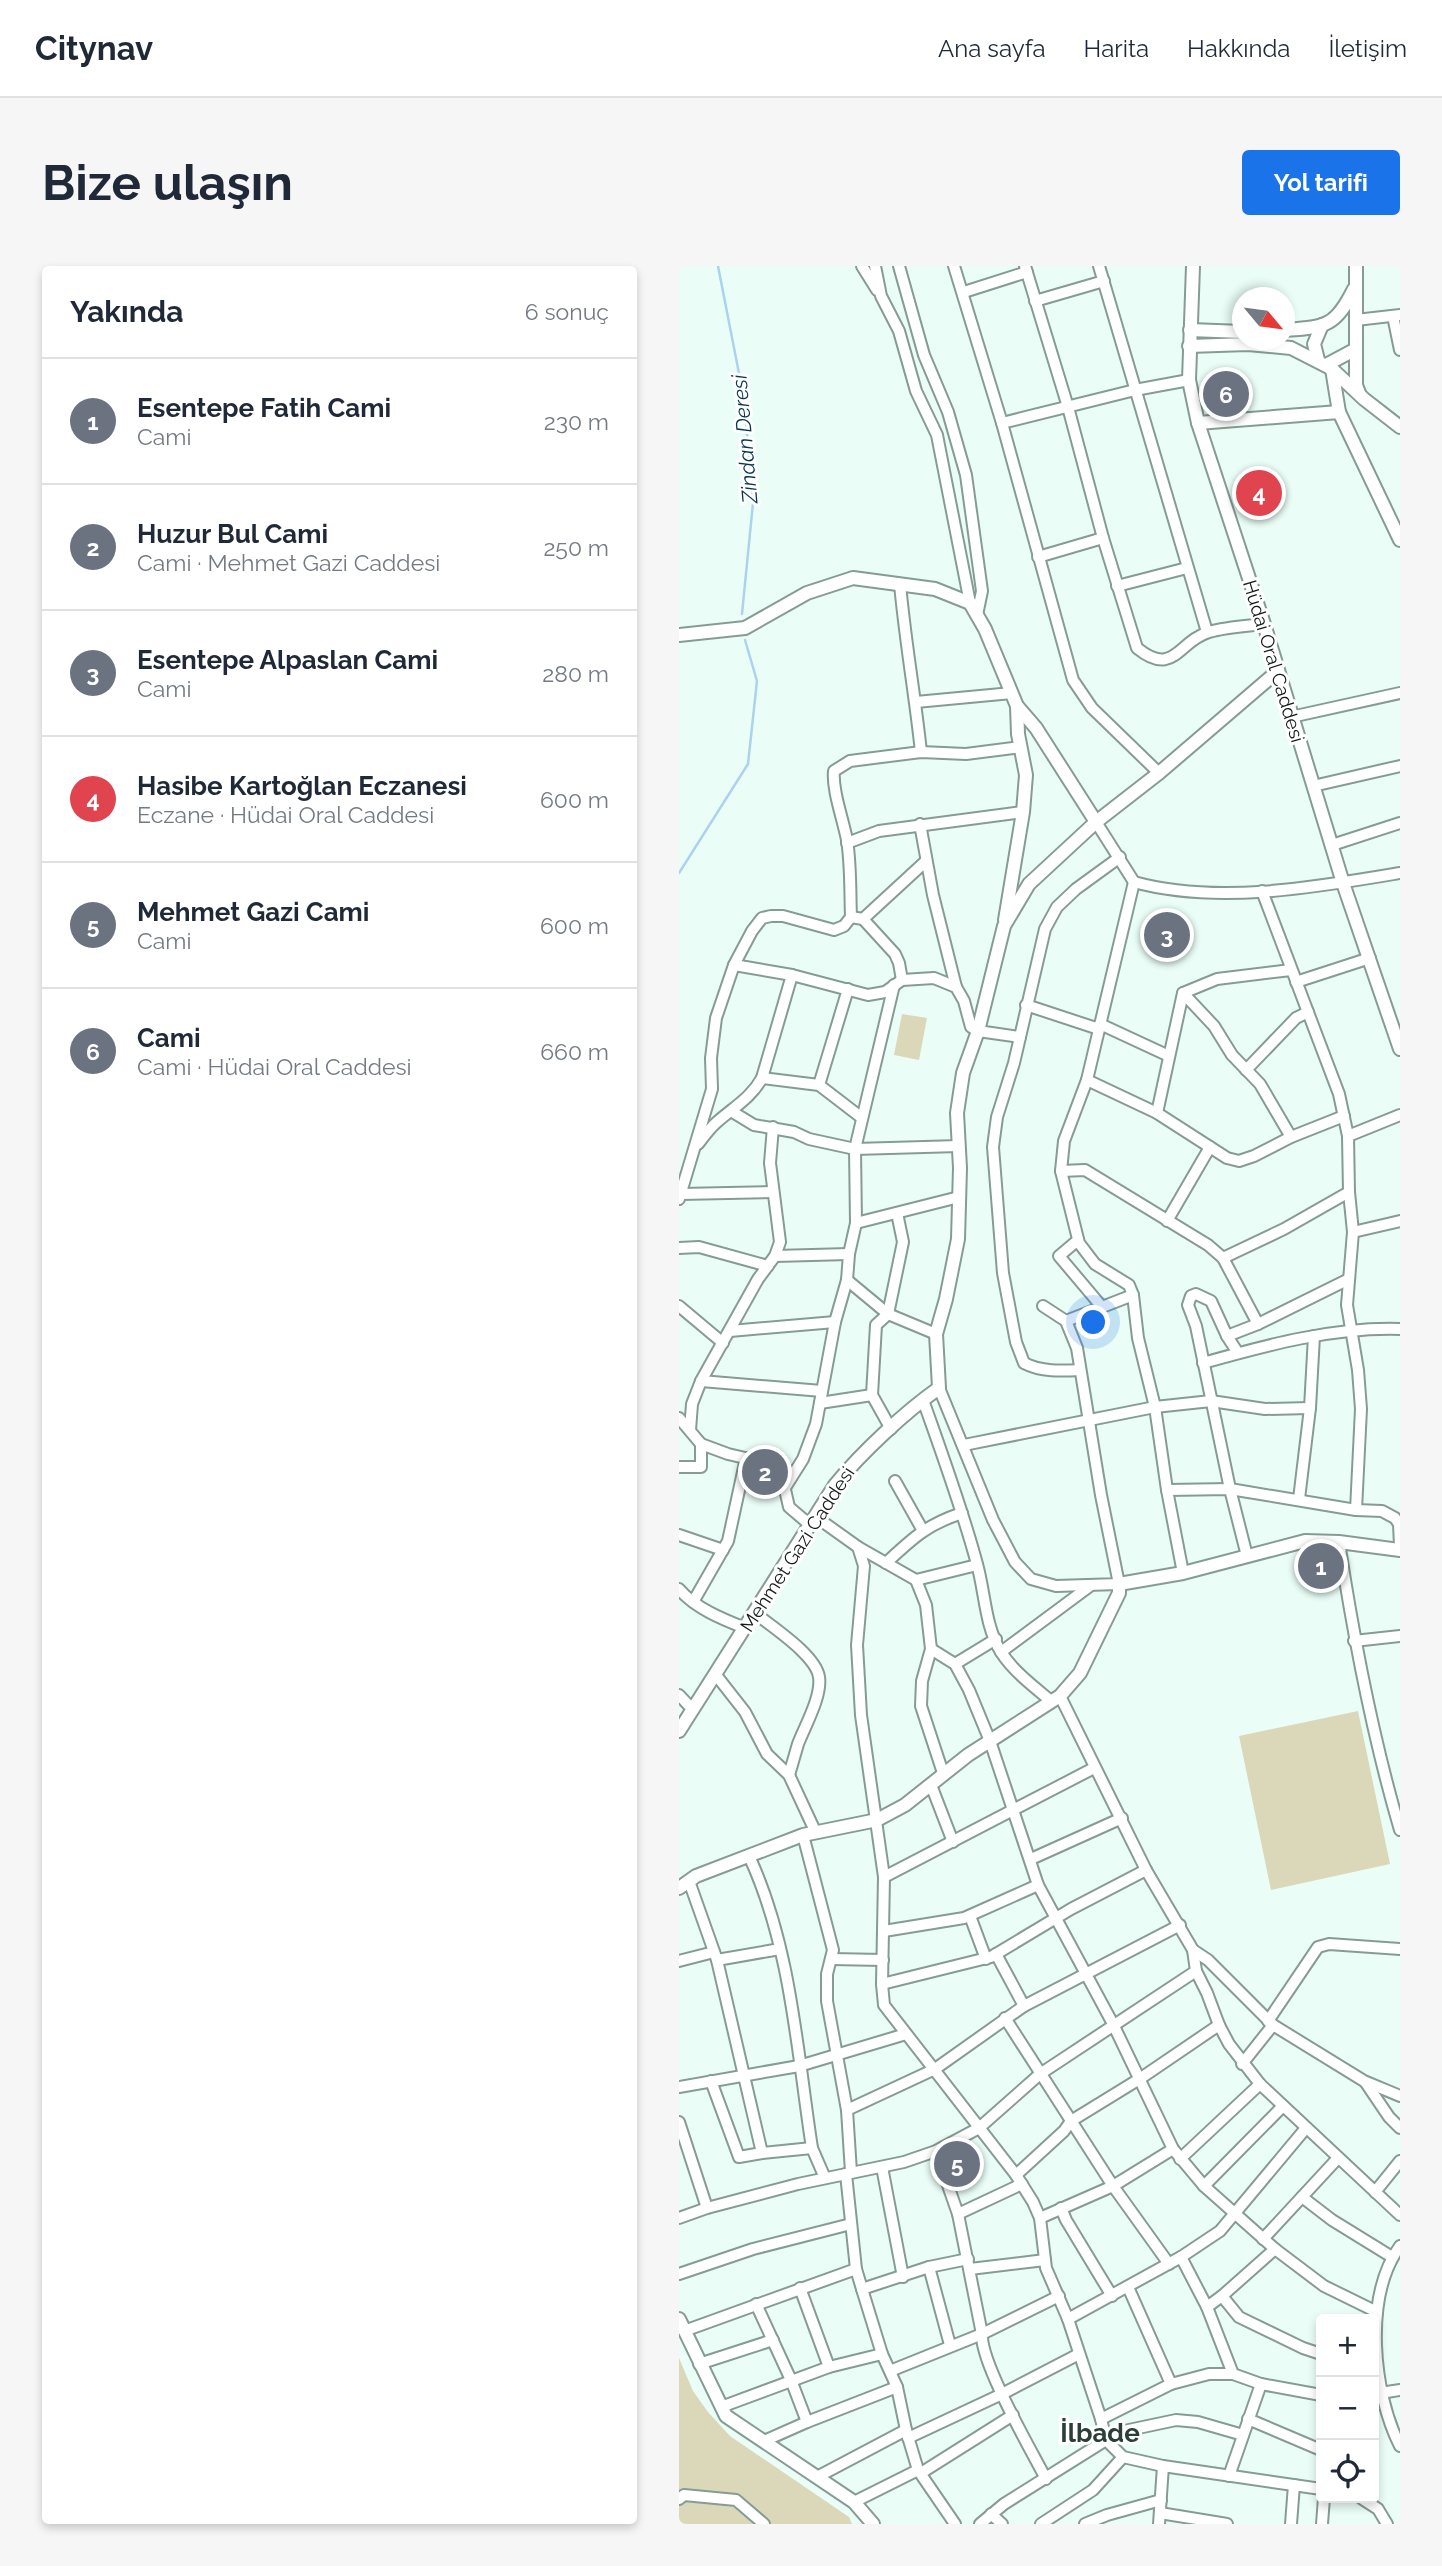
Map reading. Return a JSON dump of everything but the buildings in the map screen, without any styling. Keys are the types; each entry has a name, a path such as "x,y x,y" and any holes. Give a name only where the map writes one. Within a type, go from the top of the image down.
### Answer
{"street":[{"path":"862,266 899,331 916,391 937,435 974,609 1011,693 1134,882 1087,1080 1065,1141 1061,1171 1078,1240 1095,1264 1129,1285 1133,1295 1138,1338 1155,1407 1183,1573"},
{"path":"875,266 881,296"},
{"path":"899,266 925,355 948,412 965,475 982,590 974,609"},
{"path":"954,266 1002,423 1073,681 1092,708 1159,773"},
{"path":"1099,266 1206,632"},
{"name":"Hüdai Oral Caddesi","path":"1193,266 1189,380 1198,423 1264,624 1343,883 1400,1049"},
{"path":"1356,266 1356,385 1359,393"},
{"path":"964,292 1026,269 1137,648 1158,660 1171,659 1206,632 1264,624"},
{"path":"1035,301 1104,281"},
{"path":"1356,285 1343,310 1328,323 1314,344 1326,365 1339,412 1400,540"},
{"path":"1295,329 1397,315 1400,350"},
{"path":"1190,330 1232,331"},
{"path":"1189,346 1248,344 1291,348 1326,365 1400,427"},
{"path":"1326,365 1356,349"},
{"path":"1002,423 1135,390 1189,380"},
{"path":"1198,423 1339,412 1359,393"},
{"path":"1038,557 1103,538"},
{"path":"1117,586 1187,568"},
{"path":"679,635 745,628 807,593 853,578 935,589 974,609"},
{"path":"900,584 921,752"},
{"path":"1004,926 1029,884 1096,822 1159,773 1278,671"},
{"path":"916,702 1011,693"},
{"path":"1291,717 1400,693"},
{"path":"1017,706 1026,775 1023,812 1004,926 978,1031 963,1073 957,1113 958,1239 947,1299 936,1334 939,1388 993,1520 1016,1562 1031,1579 1056,1586 1119,1584 1183,1573 1305,1541 1400,1548 1399,1524 1395,1518 1382,1511 1356,1510 1230,1489 1167,1490"},
{"path":"786,1486 803,1458 816,1424 835,1322 847,1280 856,1223 855,1149 898,983 899,963 894,954 857,918 847,843 833,783 834,771 850,761 921,752 966,754 1021,747"},
{"path":"1313,786 1400,766"},
{"path":"847,843 880,831 1023,812"},
{"path":"1332,845 1400,823"},
{"path":"920,824 926,861 956,987 964,1001 971,1027 978,1031 1020,1037"},
{"path":"1080,1370 1032,1368 1024,1363 1016,1342 1003,1273 993,1147 997,1117 1014,1063 1045,929 1057,907 1076,889 1120,857"},
{"path":"773,1192 680,1197 712,1090 711,1058 716,1018 734,965 762,918 783,916 834,930 857,918 926,861"},
{"path":"1134,882 1187,893 1262,891 1343,883 1400,873"},
{"path":"1262,891 1339,1094 1348,1136 1353,1232 1347,1305 1360,1409 1356,1510"},
{"path":"1296,982 1370,958"},
{"path":"734,965 792,975 868,995 885,992 898,983 934,978 956,987"},
{"path":"1184,993 1217,979 1291,970"},
{"path":"694,1149 715,1124 749,1097 762,1078 792,975"},
{"path":"819,1086 848,989"},
{"path":"1157,1113 1184,993"},
{"path":"1184,993 1214,1026 1232,1055 1260,1084 1290,1137"},
{"path":"1026,1005 1100,1027 1170,1056"},
{"path":"1246,1070 1296,1018 1308,1012"},
{"path":"762,1078 819,1086 863,1118"},
{"path":"1087,1080 1157,1113 1227,1158 1239,1161 1344,1116"},
{"path":"731,1111 754,1125 773,1127 809,1139 855,1149 959,1146"},
{"path":"1348,1136 1400,1115"},
{"path":"690,1430 692,1404 701,1381 780,1242 770,1163 773,1127"},
{"path":"1167,1221 1210,1147"},
{"path":"1061,1171 1084,1170 1208,1245 1223,1258 1258,1324"},
{"path":"1223,1258 1284,1229 1349,1192"},
{"path":"856,1223 959,1197"},
{"path":"891,1429 872,1395 876,1325 888,1314 903,1242 897,1213"},
{"path":"1353,1232 1400,1221"},
{"path":"1078,1240 1059,1256 1102,1307"},
{"path":"679,1248 699,1247 771,1261 849,1254"},
{"path":"1227,1336 1258,1324 1349,1279"},
{"path":"847,1280 888,1314 936,1334"},
{"path":"1238,1353 1227,1336 1212,1301 1196,1294 1191,1296 1188,1305 1196,1326 1247,1556"},
{"path":"1066,1321 1133,1295"},
{"path":"679,1306 723,1343"},
{"path":"762,2153 716,1956 684,1885 695,1876 748,1856 810,1834 877,1820 905,1805 943,1773 1055,1699 1080,1672 1119,1593 1077,1348 1066,1321 1044,1306"},
{"path":"730,1331 835,1322"},
{"path":"1203,1363 1314,1336 1400,1329"},
{"path":"1299,1499 1310,1408 1314,1336"},
{"path":"701,1381 822,1391"},
{"name":"Mehmet Gazi Caddesi","path":"679,1731 835,1485 853,1463 939,1388"},
{"path":"820,1403 872,1395"},
{"path":"923,1400 962,1513 1001,1652 1028,1682 1055,1699 1122,1818 1146,1870 1193,1950 1196,1971 1219,2025 1242,2063 1260,2084 1400,2215"},
{"path":"964,1445 1155,1407 1211,1401 1265,1409 1310,1408"},
{"path":"679,1418 701,1444 775,1465 786,1486 789,1507 916,1580 926,1605 931,1649 922,1681 921,1706 943,1773"},
{"path":"679,1466 701,1467 701,1444"},
{"path":"693,1602 729,1541 746,1458"},
{"path":"895,1481 922,1530"},
{"path":"885,1563 922,1530 962,1513"},
{"path":"679,1535 723,1550"},
{"path":"1339,1542 1378,1755 1400,1830"},
{"path":"858,1547 865,1566 857,1645 861,1715 884,1877 884,2005 1019,2180 1040,2218 1046,2268 1059,2296 1106,2438 1123,2457 1163,2466 1316,2488"},
{"path":"916,1580 977,1565"},
{"path":"1001,1652 1090,1586"},
{"path":"679,1588 693,1602 745,1628"},
{"path":"755,1614 782,1633 815,1664 820,1678 815,1703 797,1746 789,1775"},
{"path":"1355,1641 1400,1636"},
{"path":"955,1664 996,1639"},
{"path":"931,1649 955,1664 969,1690 990,1741 1038,1885 1084,1974 1114,2024 1180,2159 1204,2186 1275,2249 1324,2286 1377,2312 1383,2280 1392,2257 1400,2246"},
{"path":"716,1675 745,1712 767,1754 789,1775 810,1834 833,1950 827,1974 827,2001 847,2110 851,2224 856,2269 882,2354 897,2387 907,2434 919,2471 955,2524"},
{"path":"679,1695 693,1710"},
{"path":"884,1877 1094,1768"},
{"path":"930,1785 953,1842"},
{"path":"1031,1860 1122,1818"},
{"path":"748,1856 764,1888 780,1950 812,2148 825,2178"},
{"path":"882,1984 991,1956 1071,1909 1146,1870"},
{"path":"884,1931 970,1916 1038,1885"},
{"path":"970,1916 991,1956 1024,2006"},
{"path":"847,2110 935,2069 1024,2006 1180,1925"},
{"path":"1242,2063 1271,2023 1318,1947 1329,1944 1400,1949"},
{"path":"679,1961 780,1950"},
{"path":"1193,1950 1208,1960 1271,2023 1364,2081 1400,2096"},
{"path":"831,1959 883,1960"},
{"path":"679,2218 707,2208 825,2178 882,2167 936,2151 979,2128 1040,2074 1196,1971"},
{"path":"1006,2018 1113,2186 1169,2264"},
{"path":"958,2214 1019,2180 1070,2121 1219,2025"},
{"path":"679,2087 799,2066 906,2034"},
{"path":"711,2081 739,2157 812,2148"},
{"path":"1364,2081 1389,2118 1400,2129"},
{"path":"1180,2159 1260,2084"},
{"path":"1204,2186 1283,2106"},
{"path":"679,2122 707,2208"},
{"path":"1067,2319 1169,2264 1220,2231 1306,2128"},
{"path":"1040,2218 1113,2186 1173,2149"},
{"path":"936,2151 958,2214 982,2344 1002,2394 1045,2479"},
{"path":"1263,2239 1338,2158"},
{"path":"1375,2192 1400,2161"},
{"path":"882,2167 903,2277"},
{"path":"1302,2197 1332,2220 1392,2257"},
{"path":"1062,2208 1066,2220 1112,2296"},
{"path":"679,2274 753,2249 851,2224"},
{"path":"1207,2306 1275,2249"},
{"path":"1181,2257 1207,2306 1233,2374"},
{"path":"862,2288 929,2267 1045,2260"},
{"path":"929,2267 950,2346"},
{"path":"856,2269 757,2304 681,2325 726,2416 854,2502 873,2524"},
{"path":"1128,2287 1171,2384"},
{"path":"800,2288 829,2367"},
{"path":"890,2371 982,2334 1059,2296"},
{"path":"1222,2296 1239,2317 1316,2352"},
{"path":"757,2304 807,2422"},
{"path":"699,2364 773,2340"},
{"path":"721,2406 829,2367 882,2354"},
{"path":"817,2477 907,2434 1002,2394 1079,2354"},
{"path":"1101,2419 1171,2384 1209,2374 1233,2374 1261,2384 1316,2394"},
{"path":"1229,2476 1261,2384"},
{"path":"764,2441 897,2387"},
{"path":"1379,2393 1400,2390"},
{"path":"1379,2396 1400,2446"},
{"path":"854,2502 919,2471 1013,2416"},
{"path":"1248,2419 1316,2448"},
{"path":"980,2524 1106,2438 1176,2420 1198,2422 1243,2435"},
{"path":"1041,2524 1093,2490 1123,2457"},
{"path":"1163,2466 1159,2519 1227,2524"},
{"path":"1291,2524 1294,2485"},
{"path":"679,2499 684,2494 736,2500 764,2524"},
{"path":"1086,2524 1107,2515 1161,2500"},
{"path":"1322,2524 1324,2503"},
{"path":"1369,2503 1378,2509 1387,2524"},
{"path":"991,2514 1002,2524"}],"shaded area":[{"path":"902,1014 927,1018 919,1060 894,1055"},
{"path":"1358,1711 1390,1864 1271,1890 1239,1736"},
{"path":"679,2358 693,2391 730,2436 849,2517 852,2524 679,2524"}],"waterway":[{"name":"Zindan Deresi","path":"718,266 744,399 753,503 742,614"},
{"name":"Zindan Deresi","path":"679,873 748,764 757,681 745,640"}],"place":[{"name":"Cami","path":"1226,394"},
{"name":"Hasibe Kartoğlan Eczanesi","path":"1259,493"},
{"name":"Esentepe Alpaslan Cami","path":"1167,935"},
{"name":"Huzur Bul Cami","path":"765,1472"},
{"name":"Esentepe Fatih Cami","path":"1321,1566"},
{"name":"Mehmet Gazi Cami","path":"957,2164"}],"district":[{"name":"İlbade","path":"1100,2433"}]}
